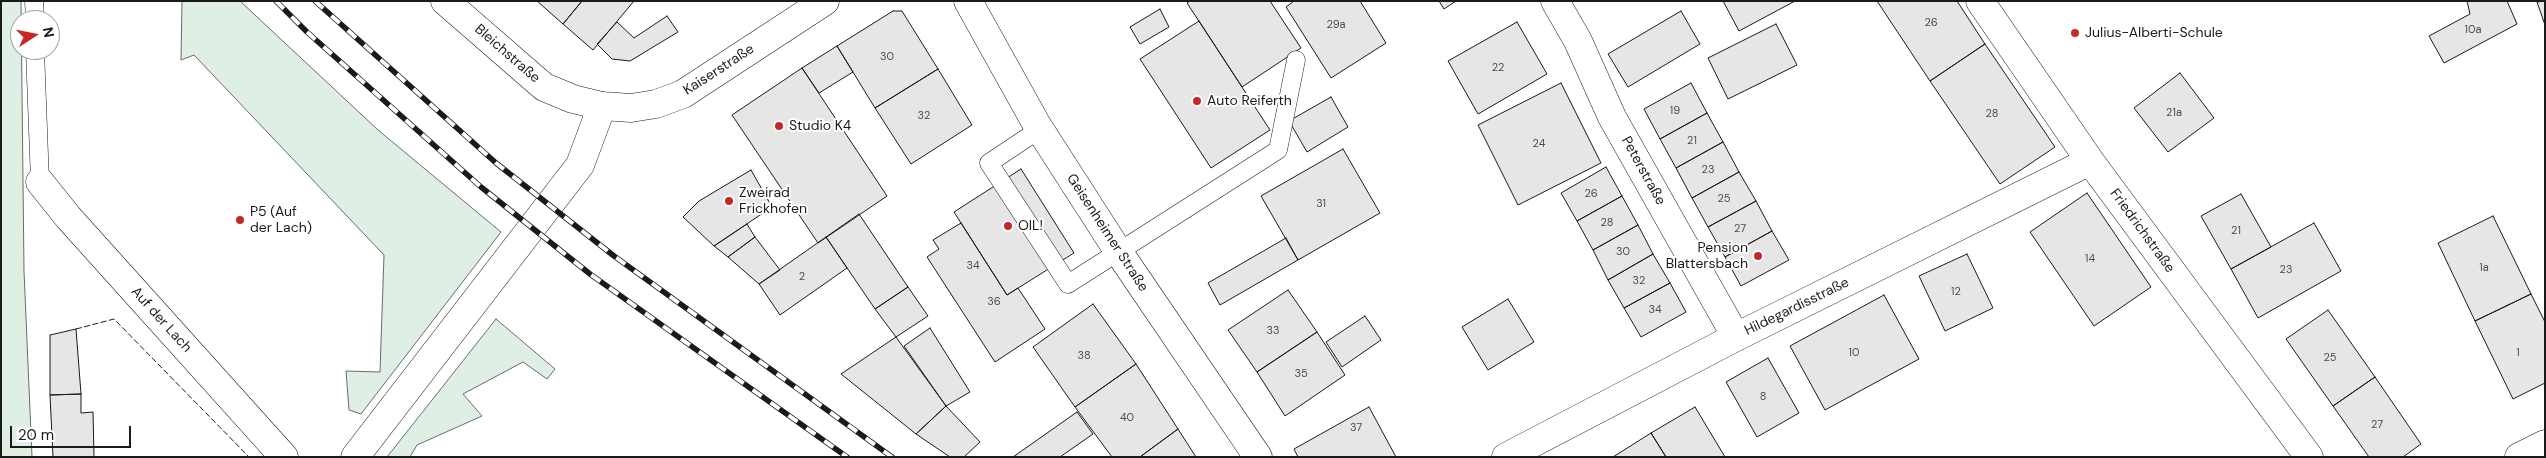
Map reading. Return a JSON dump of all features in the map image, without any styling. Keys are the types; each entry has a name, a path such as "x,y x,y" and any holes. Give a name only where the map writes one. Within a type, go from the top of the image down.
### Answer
{"street":[{"name":"Bleichstraße","path":"446,1 544,87 573,99 602,106"},
{"name":"Kaiserstraße","path":"602,106 631,108 656,104 683,94 825,1"},
{"name":"Peterstraße","path":"1555,1 1578,41 1612,117 1736,337"},
{"name":"Friedrichstraße","path":"1980,1 2090,161 2308,457"},
{"name":"Geisenheimer Straße","path":"965,5 1040,129 1118,251 1258,457"},
{"path":"355,457 580,166 602,106"},
{"name":"Hildegardisstraße","path":"1506,457 1736,337 2090,161"},
{"name":"Auf der Lach","path":"40,182 68,217 284,457"},
{"path":"2519,457 2545,444"}],"lane":[{"path":"35,60 40,182"},
{"path":"1040,129 989,163 1068,284 1278,150 1296,60"}],"green space":[{"path":"1,1 21,1 21,10 10,10 10,60 22,60 24,271 32,457 1,457"},
{"path":"182,1 240,1 378,130 501,232 361,414 349,410 346,371 380,372 384,255 194,55 181,60"},
{"path":"496,319 555,369 547,379 523,362 463,394 482,416 417,445 410,457 387,457"}],"building":[{"path":"537,1 582,1 563,24"},
{"path":"582,1 634,1 593,50 563,24"},
{"path":"1190,1 1270,1 1301,48 1242,87 1187,3"},
{"path":"1294,1 1360,1 1386,43 1331,78 1286,7"},
{"path":"1439,1 1456,1 1444,9"},
{"path":"1723,1 1795,1 1739,31"},
{"path":"1877,1 1957,1 1985,44 1930,81"},
{"path":"2467,1 2507,1 2517,24 2444,63 2429,36 2470,14"},
{"path":"2545,1 2545,25 2537,2"},
{"path":"1160,9 1169,27 1140,44 1130,27"},
{"path":"893,11 902,11 938,69 875,108 837,46"},
{"path":"1681,11 1700,44 1628,87 1608,54"},
{"path":"667,16 678,32 630,61 612,59 597,44 617,22 634,38"},
{"path":"1199,21 1270,130 1211,168 1140,59"},
{"path":"1517,22 1547,74 1478,114 1448,61"},
{"path":"1776,24 1797,65 1728,99 1708,58"},
{"path":"1985,44 2055,147 2000,184 1930,81"},
{"path":"837,46 853,72 819,93 802,68"},
{"path":"802,68 887,196 818,243 732,115"},
{"path":"938,69 972,125 911,164 875,108"},
{"path":"2180,73 2214,118 2168,152 2134,108"},
{"path":"1561,83 1601,163 1518,205 1478,125"},
{"path":"1691,83 1707,113 1660,139 1644,109"},
{"path":"1331,97 1348,127 1307,152 1289,121"},
{"path":"1707,113 1723,142 1676,168 1660,139"},
{"path":"1723,142 1739,172 1692,198 1676,168"},
{"path":"1343,149 1380,213 1298,260 1261,196"},
{"path":"1606,167 1622,196 1577,221 1561,193"},
{"path":"1021,169 1074,253 1007,295 954,212"},
{"path":"751,170 772,207 714,246 683,217 699,201"},
{"path":"1739,172 1756,201 1708,227 1692,198"},
{"path":"2087,193 2151,287 2094,326 2030,232"},
{"path":"2241,194 2271,247 2231,269 2201,216"},
{"path":"1622,196 1638,225 1593,250 1577,221"},
{"path":"1756,201 1772,231 1725,257 1708,227"},
{"path":"859,214 908,287 875,309 826,237"},
{"path":"2493,216 2531,294 2475,321 2438,243"},
{"path":"961,223 1007,295 1018,288 1045,329 995,362 927,257 939,249 933,240"},
{"path":"2314,223 2341,271 2258,318 2231,269"},
{"path":"747,224 755,237 728,257 714,246"},
{"path":"1638,225 1653,254 1608,280 1593,250"},
{"path":"1772,231 1789,260 1741,286 1725,257"},
{"path":"755,237 780,270 759,284 728,257"},
{"path":"826,237 847,268 780,315 759,284"},
{"path":"1286,238 1298,260 1220,305 1208,283"},
{"path":"1653,254 1670,283 1624,308 1608,280"},
{"path":"1967,254 1993,308 1945,331 1919,276"},
{"path":"1670,283 1686,312 1641,337 1624,308"},
{"path":"908,287 928,316 896,337 875,309"},
{"path":"1288,290 1317,332 1257,372 1228,330"},
{"path":"2531,294 2545,322 2545,383 2513,399 2475,321"},
{"path":"1884,295 1919,359 1825,410 1790,346"},
{"path":"1508,299 1534,342 1488,370 1462,327"},
{"path":"1093,304 1136,364 1075,407 1033,347"},
{"path":"2328,310 2375,377 2333,406 2286,339"},
{"path":"1365,316 1381,340 1342,367 1326,342"},
{"path":"930,328 970,392 946,406 904,346"},
{"path":"76,329 81,394 50,395 50,335"},
{"path":"1317,332 1345,375 1285,416 1257,372"},
{"path":"896,337 946,406 916,434 841,374"},
{"path":"1768,358 1799,413 1757,437 1726,382"},
{"path":"1136,364 1178,429 1140,457 1112,457 1075,407"},
{"path":"2375,377 2421,444 2403,457 2369,457 2333,406"},
{"path":"81,394 81,413 93,412 94,457 53,457 50,395"},
{"path":"946,406 980,442 964,457 950,457 916,434"},
{"path":"1369,407 1396,457 1298,457 1294,449"},
{"path":"1695,407 1725,457 1666,457 1651,433"},
{"path":"1077,412 1093,434 1060,457 1013,457"},
{"path":"1178,429 1196,457 1140,457 1152,448"},
{"path":"1651,433 1666,457 1613,457"}],"railway":[{"path":"276,1 307,32 481,187 590,274 847,457"},
{"path":"315,1 496,163 614,256 892,457"}],"fence":[{"path":"76,329 114,319 249,457"}],"place":[{"name":"Julius-Alberti-Schule","path":"2075,33"},
{"name":"Auto Reiferth","path":"1197,101"},
{"name":"Studio K4","path":"779,126"},
{"name":"Zweirad Frickhofen","path":"729,201"},
{"name":"P5 (Auf der Lach)","path":"240,220"},
{"name":"OIL!","path":"1008,226"},
{"name":"Pension Blattersbach","path":"1758,256"}]}
